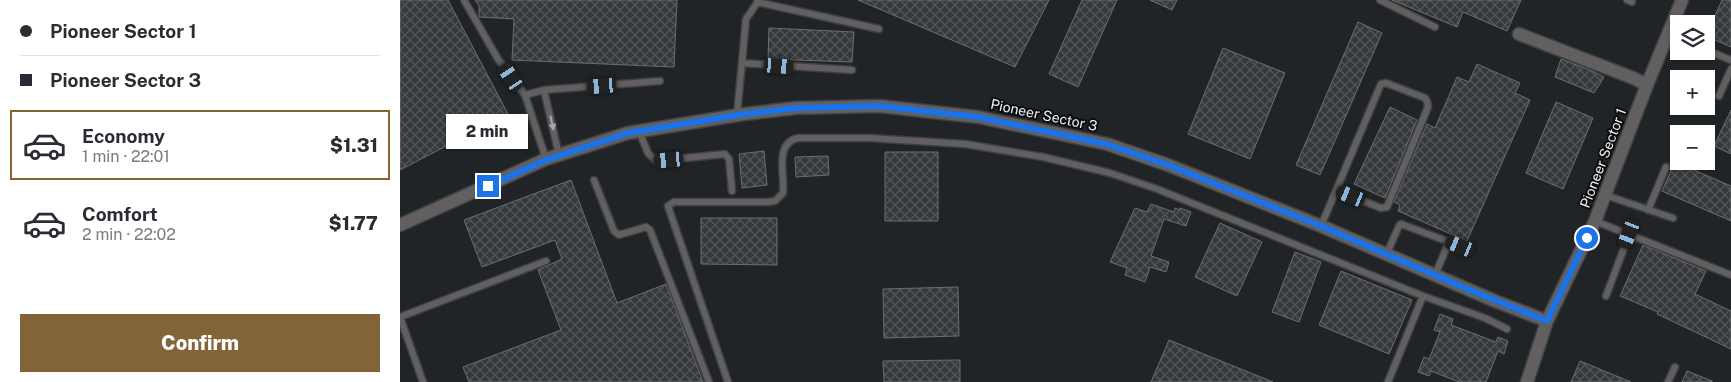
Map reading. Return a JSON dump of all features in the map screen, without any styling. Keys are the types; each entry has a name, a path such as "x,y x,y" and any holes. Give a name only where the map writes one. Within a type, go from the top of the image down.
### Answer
{"street":[{"name":"Pioneer Sector 1","path":"1679,15 1682,0"},
{"path":"1519,34 1647,85"},
{"name":"Pioneer Sector 1","path":"1527,382 1547,321 1595,221 1647,85 1670,44"},
{"name":"Pioneer Sector 3","path":"400,225 546,160 628,133 737,115 796,108 879,106 978,117 1106,144 1168,165 1321,226 1547,321"}],"lane":[{"path":"464,0 498,60 525,95 546,160"},
{"path":"1380,0 1435,27"},
{"path":"737,115 746,19 758,1 879,29"},
{"path":"1715,54 1731,60"},
{"path":"742,63 852,70"},
{"path":"1719,96 1731,69"},
{"path":"525,95 544,90 660,81"},
{"path":"1321,226 1336,190 1381,84 1386,83 1424,98 1427,101 1428,107 1387,207 1381,208 1336,190"},
{"path":"544,90 559,155"},
{"path":"639,131 648,153 656,161 725,154 729,159 732,191"},
{"path":"728,382 668,206 674,202 775,201 783,193 783,150 789,141 798,138 870,138 965,144 1043,157 1110,173 1157,189 1423,296 1485,318 1507,329"},
{"path":"1648,210 1666,166"},
{"path":"594,180 614,232 619,235 646,227 650,230 709,382"},
{"path":"1605,195 1673,218"},
{"path":"1595,221 1731,275"},
{"path":"1387,253 1399,226 1402,224 1460,246"},
{"path":"1606,296 1629,234"},
{"path":"1435,275 1449,242"},
{"path":"423,382 400,317 546,261"},
{"path":"1388,382 1423,296"},
{"path":"1668,382 1675,367"}],"building":[{"path":"400,0 448,0 508,114 400,170"},
{"path":"475,0 677,0 674,67 512,60 514,19 479,17 479,6"},
{"path":"858,0 1049,0 1015,67"},
{"path":"1082,0 1117,0 1078,87 1049,74"},
{"path":"1150,0 1177,0 1172,10"},
{"path":"1392,0 1521,0 1507,31 1463,12 1457,27"},
{"path":"1722,0 1731,0 1731,47 1715,40 1715,16"},
{"path":"1358,22 1382,33 1320,175 1296,165"},
{"path":"769,28 854,32 852,62 768,59"},
{"path":"1223,48 1285,73 1250,159 1188,134"},
{"path":"1561,59 1604,77 1594,93 1555,77"},
{"path":"1477,64 1520,83 1515,93 1530,100 1467,241 1398,211 1400,205 1394,202 1427,124 1435,128 1457,77 1469,82"},
{"path":"1556,102 1593,118 1563,189 1526,173"},
{"path":"1390,107 1417,120 1385,198 1354,184"},
{"path":"1731,110 1731,154 1715,146"},
{"path":"764,151 767,185 742,188 739,154"},
{"path":"885,152 938,152 938,221 885,221"},
{"path":"828,156 829,175 796,177 795,157"},
{"path":"1671,170 1694,170 1731,186 1731,221 1662,191"},
{"path":"571,180 617,303 666,284 703,382 469,382 463,367 561,330 538,270 562,259 555,240 482,267 464,220"},
{"path":"1151,204 1174,212 1175,208 1179,210 1180,208 1191,212 1186,226 1164,219 1151,256 1169,262 1166,272 1150,267 1145,282 1125,275 1127,268 1110,262 1135,208 1147,212"},
{"path":"701,218 777,218 777,265 701,264"},
{"path":"1220,223 1262,242 1237,296 1195,277"},
{"path":"1643,245 1706,271 1695,294 1731,311 1731,349 1657,314 1658,312 1620,296"},
{"path":"1295,252 1321,262 1299,322 1272,312"},
{"path":"1341,271 1412,300 1389,354 1319,325"},
{"path":"958,287 959,336 884,338 883,289"},
{"path":"1440,314 1453,319 1451,325 1496,342 1498,337 1508,341 1504,354 1498,351 1486,382 1459,382 1431,371 1429,376 1418,372 1424,357 1429,359 1440,332 1434,330"},
{"path":"1169,340 1273,382 1151,382"},
{"path":"960,360 960,382 884,382 883,361"},
{"path":"1580,361 1631,382 1571,382"},
{"path":"1687,371 1712,381 1712,382 1682,382"}],"route":[{"path":"488,186 546,160 628,133 744,114 796,108 879,106 978,117 1106,144 1168,165 1321,226 1495,301 1547,321 1587,238"}]}
